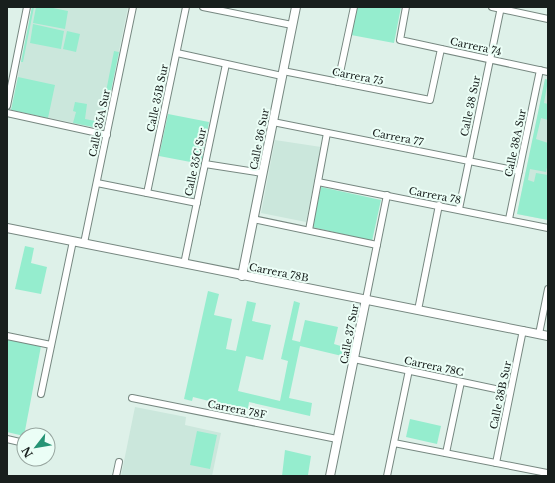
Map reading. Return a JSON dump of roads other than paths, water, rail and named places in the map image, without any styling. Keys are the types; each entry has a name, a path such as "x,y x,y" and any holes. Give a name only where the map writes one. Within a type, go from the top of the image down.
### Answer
{"street":[{"path":"7,106 27,7"},
{"name":"Calle 35A Sur","path":"84,244 132,7"},
{"name":"Calle 35B Sur","path":"147,193 186,7"},
{"path":"203,7 292,25"},
{"path":"236,14 237,7"},
{"name":"Calle 36 Sur","path":"242,276 296,7"},
{"path":"338,82 354,7"},
{"name":"Carrera 74","path":"406,7 400,40 548,72"},
{"path":"492,7 548,19"},
{"name":"Calle 38 Sur","path":"459,210 501,8"},
{"name":"Carrera 75","path":"176,53 226,64 338,82 430,100 441,49"},
{"name":"Calle 35C Sur","path":"184,264 226,64"},
{"name":"Calle 38A Sur","path":"509,219 540,70"},
{"path":"7,113 106,134"},
{"name":"Carrera 77","path":"273,122 519,171"},
{"path":"309,230 328,133"},
{"path":"205,164 262,173"},
{"name":"Carrera 78","path":"318,182 548,228"},
{"path":"97,183 197,203"},
{"name":"Calle 37 Sur","path":"330,476 387,195"},
{"path":"418,310 438,205"},
{"path":"254,219 377,245"},
{"name":"Carrera 78B","path":"7,228 548,336"},
{"path":"42,394 73,241"},
{"path":"539,334 548,289"},
{"name":"Calle 38B Sur","path":"496,463 523,330"},
{"path":"7,336 52,345"},
{"name":"Carrera 78C","path":"354,359 510,392"},
{"path":"387,476 409,370"},
{"path":"446,453 461,382"},
{"name":"Carrera 78F","path":"132,398 338,439"},
{"path":"394,443 547,473"},
{"path":"116,476 119,462"}]}
